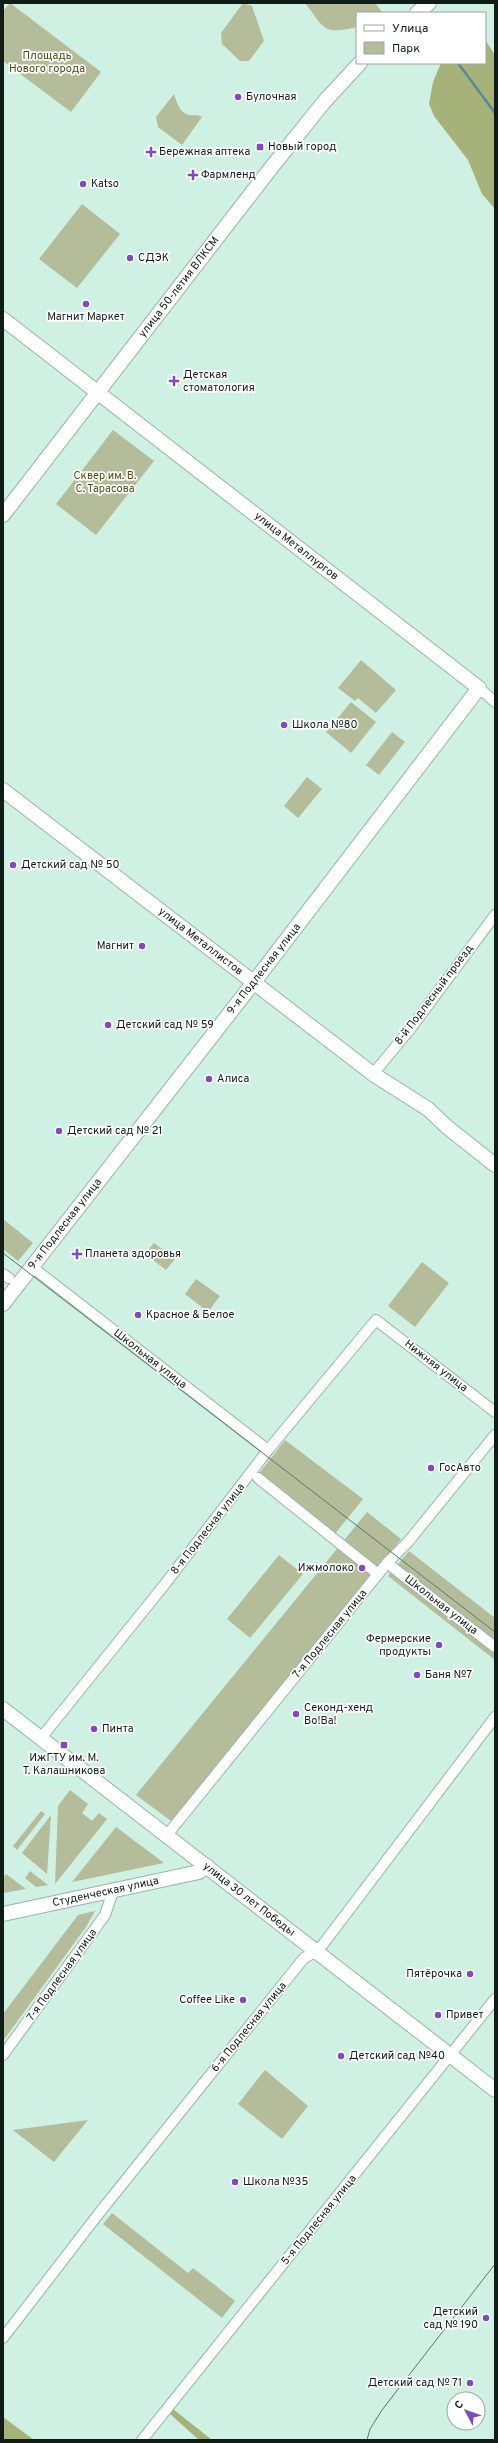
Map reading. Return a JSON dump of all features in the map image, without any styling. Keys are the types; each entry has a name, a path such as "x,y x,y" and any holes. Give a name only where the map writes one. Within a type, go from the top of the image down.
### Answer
{"street":[{"path":"418,12 430,3"},
{"name":"улица 50-летия ВЛКСМ","path":"3,515 97,392 324,102 359,64"},
{"name":"улица Металлургов","path":"3,319 479,688 495,702"},
{"name":"9-я Подлесная улица","path":"3,1304 254,982 479,688"},
{"name":"улица Металлистов","path":"3,790 373,1074 428,1109 447,1127 495,1165"},
{"name":"8-й Подлесный проезд","path":"373,1074 411,1028 495,915"},
{"name":"Школьная улица","path":"32,1267 268,1450"},
{"name":"8-я Подлесная улица","path":"41,1738 161,1590 268,1450 376,1320"},
{"name":"Нижняя улица","path":"376,1320 495,1412"},
{"name":"7-я Подлесная улица","path":"167,1835 387,1563 408,1542 495,1435"},
{"path":"258,1478 378,1574"},
{"name":"Школьная улица","path":"387,1563 495,1647"},
{"name":"улица 30 лет Победы","path":"3,1710 318,1951 495,2090"},
{"name":"6-я Подлесная улица","path":"3,2338 100,2212 304,1958 318,1951 495,1717"},
{"name":"Студенческая улица","path":"3,1914 199,1872 207,1866"},
{"name":"7-я Подлесная улица","path":"3,2055 104,1915 113,1891"},
{"name":"5-я Подлесная улица","path":"142,2440 495,1999"}],"green space":[{"name":"Площадь Нового города","path":"10,3 101,72 71,112 3,61 3,11"},
{"path":"243,3 252,6 264,41 249,61 240,61 222,44 221,33"},
{"path":"305,3 375,3 382,12 356,12 356,27 337,30 326,28"},
{"path":"486,42 495,55 495,209 482,194 468,160 434,116 429,104 433,82 441,64 486,64"},
{"path":"174,94 179,107 183,112 189,115 197,115 202,117 182,145 158,127 156,117"},
{"path":"82,204 120,234 77,288 39,259"},
{"name":"Сквер им. В. С. Тарасова","path":"113,430 154,461 96,535 56,504"},
{"path":"361,660 396,690 376,713 358,698 355,701 338,688"},
{"path":"351,702 376,722 351,753 326,732"},
{"path":"392,732 405,742 379,775 366,765"},
{"path":"307,777 322,789 298,818 284,806"},
{"path":"3,1219 33,1243 18,1261 3,1249"},
{"path":"154,1243 175,1259 166,1270 145,1254"},
{"path":"422,1262 449,1283 415,1327 388,1306"},
{"path":"196,1279 220,1296 208,1312 185,1294"},
{"path":"285,1440 363,1499 330,1540 254,1480"},
{"path":"367,1512 401,1539 171,1821 136,1795"},
{"path":"409,1551 495,1618 495,1660 388,1576"},
{"path":"279,1555 303,1574 250,1638 227,1619"},
{"path":"70,1790 88,1804 82,1813 92,1821 99,1813 107,1819 55,1884 58,1806"},
{"path":"41,1811 45,1814 17,1850 13,1846"},
{"path":"51,1815 47,1874 22,1853"},
{"path":"116,1827 164,1863 72,1882"},
{"path":"30,1871 48,1885 36,1887 25,1878"},
{"path":"6,1874 26,1889 3,1893 3,1878"},
{"path":"95,1911 86,1927 3,2041 3,2014 78,1915"},
{"path":"265,2070 308,2106 282,2139 238,2104"},
{"path":"88,2120 54,2162 13,2130"},
{"path":"112,2213 188,2273 193,2268 235,2301 222,2318 103,2224"},
{"path":"173,2409 212,2440 199,2440 169,2413"},
{"path":"3,2417 34,2440 3,2440"}],"waterway":[{"path":"459,64 495,113"}],"tram line":[{"path":"3,1253 495,1632"},
{"path":"367,2440 370,2429 382,2410 495,2264"}],"place":[{"name":"Булочная","path":"238,97"},
{"name":"Новый город","path":"260,147"},
{"name":"Бережная аптека","path":"151,152"},
{"name":"Фармленд","path":"193,175"},
{"name":"Katso","path":"83,184"},
{"name":"СДЭК","path":"130,258"},
{"name":"Магнит Маркет","path":"86,304"},
{"name":"Детская стоматология","path":"174,381"},
{"name":"Школа №80","path":"284,725"},
{"name":"Детский сад № 50","path":"13,865"},
{"name":"Магнит","path":"142,946"},
{"name":"Детский сад № 59","path":"108,1025"},
{"name":"Алиса","path":"209,1079"},
{"name":"Детский сад № 21","path":"59,1131"},
{"name":"Планета здоровья","path":"77,1254"},
{"name":"Красное & Белое","path":"138,1315"},
{"name":"ГосАвто","path":"431,1468"},
{"name":"Ижмолоко","path":"362,1568"},
{"name":"Фермерские продукты","path":"439,1645"},
{"name":"Баня №7","path":"417,1675"},
{"name":"Секонд-хенд Во!Ва!","path":"296,1714"},
{"name":"Пинта","path":"94,1729"},
{"name":"ИжГТУ им. М. Т. Калашникова","path":"64,1745"},
{"name":"Пятёрочка","path":"470,1974"},
{"name":"Coffee Like","path":"243,2000"},
{"name":"Привет","path":"438,2015"},
{"name":"Детский сад №40","path":"341,2056"},
{"name":"Школа №35","path":"235,2182"},
{"name":"Детский сад № 190","path":"486,2318"},
{"name":"Детский сад № 71","path":"470,2383"}]}
